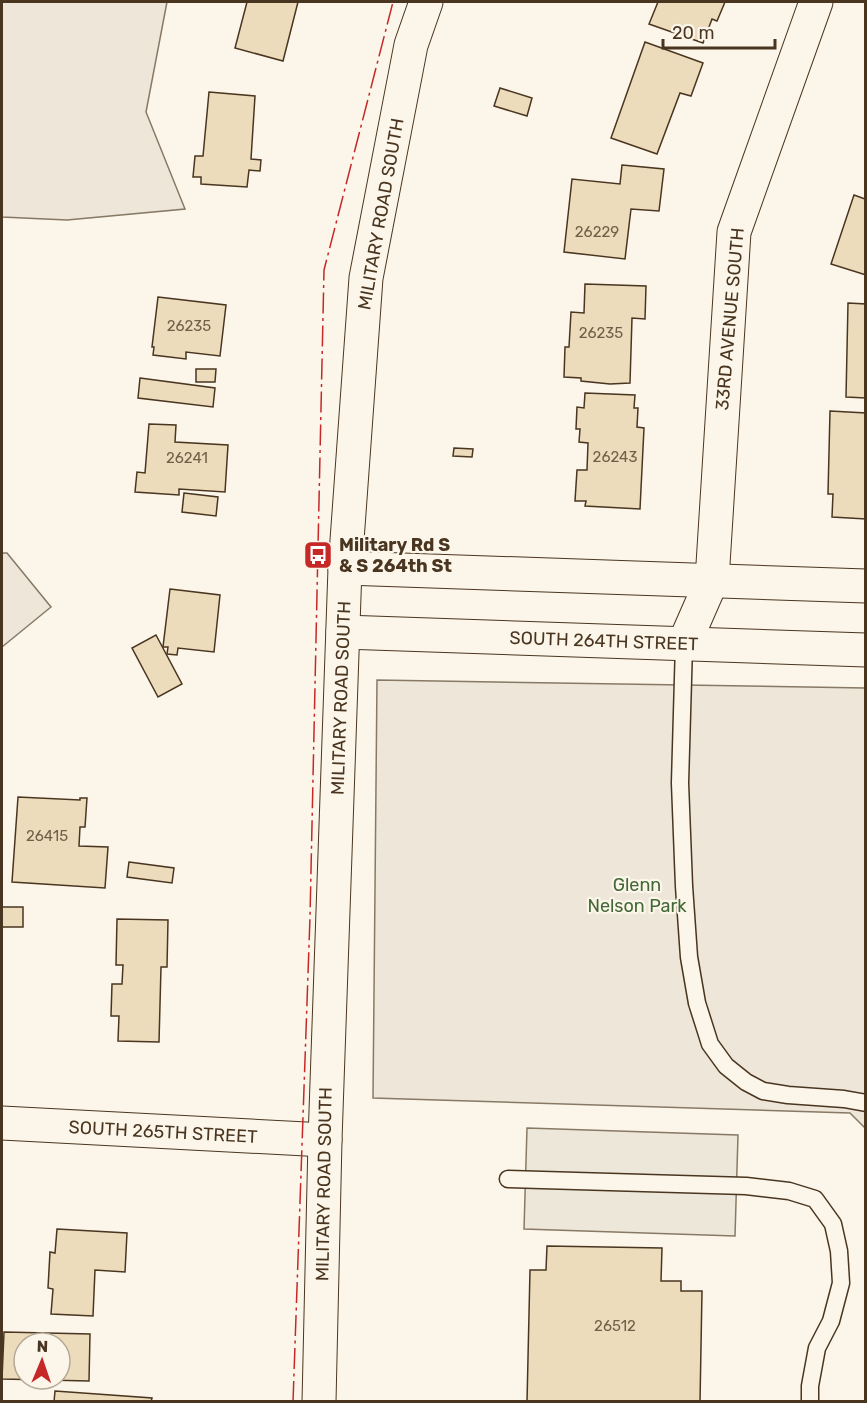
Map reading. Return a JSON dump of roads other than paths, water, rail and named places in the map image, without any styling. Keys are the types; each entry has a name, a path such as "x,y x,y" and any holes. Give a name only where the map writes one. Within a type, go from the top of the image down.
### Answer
{"street":[{"name":"MILITARY ROAD SOUTH","path":"319,1401 325,1140 345,568 366,278 411,45 426,2"},
{"name":"33RD AVENUE SOUTH","path":"684,644 712,580 734,232 816,2"},
{"path":"345,568 866,586"},
{"name":"SOUTH 264TH STREET","path":"343,632 866,650"},
{"name":"SOUTH 265TH STREET","path":"2,1123 325,1140"}],"lane":[{"path":"684,644 680,783 684,886 689,957 697,1003 706,1035 726,1066 746,1082 763,1091 866,1103"},
{"path":"508,1179 746,1186 789,1191 815,1199 833,1224 839,1251 841,1283 831,1321 816,1348 810,1401"}],"place":[{"name":"Military Rd S & S 264th St","path":"318,555"}],"park label":[{"name":"Glenn Nelson Park","path":"637,895"}]}
